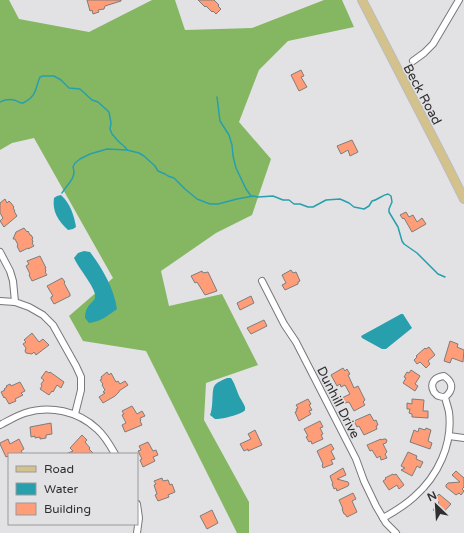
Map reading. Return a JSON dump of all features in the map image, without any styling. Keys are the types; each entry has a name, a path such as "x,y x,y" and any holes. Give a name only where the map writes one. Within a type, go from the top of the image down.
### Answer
{"main road":[{"name":"Beck Road","path":"362,0 464,199"}],"street":[{"path":"413,61 433,44 459,0"},
{"path":"0,252 10,271 13,281 15,302"},
{"name":"Dunhill Drive","path":"262,281 284,324 299,347 356,459 366,487 383,518 396,533"},
{"path":"0,301 15,302 29,307 53,324 81,377 81,390 75,414"},
{"path":"383,518 409,501 420,491 434,474 443,458 449,436 449,417 445,397"},
{"path":"0,425 19,415 39,410 60,410 75,414 98,429 107,440 114,453"},
{"path":"449,436 464,438"},
{"path":"137,533 139,518 138,511"}],"green space":[{"path":"0,0 9,0 19,19 89,32 152,0 175,0 185,30 252,28 324,0 342,0 354,27 288,41 259,70 239,122 271,159 252,215 216,233 161,271 169,306 222,294 258,365 206,383 204,420 249,502 249,533 237,533 146,351 83,341 69,316 113,278 34,138 12,143 0,150"}],"water":[{"path":"61,195 69,205 73,214 76,227 73,229 68,230 64,227 55,211 54,198"},
{"path":"84,251 90,252 103,272 113,293 117,309 101,320 89,323 85,318 86,310 94,299 95,294 74,258 78,253"},
{"path":"403,314 412,328 386,349 382,349 362,338 361,336"},
{"path":"227,378 231,378 233,381 245,406 245,410 222,419 215,419 210,415 214,387 217,383"}],"building":[{"path":"87,0 121,1 105,6 104,9 98,10 99,12 93,14 92,10 90,11"},
{"path":"198,0 214,0 221,9 216,14 206,6 205,7"},
{"path":"301,70 304,76 301,77 307,87 299,91 291,75"},
{"path":"352,140 358,152 350,156 348,150 341,154 337,146"},
{"path":"5,199 7,203 9,201 14,207 14,211 17,216 4,227 0,221 3,218 0,213 0,203"},
{"path":"406,212 409,217 413,215 417,222 422,218 426,224 412,232 404,218 403,219 400,215"},
{"path":"24,228 33,238 32,243 34,246 20,252 15,239 13,239 16,232"},
{"path":"40,256 46,268 45,272 47,275 32,281 26,266 29,264 27,261"},
{"path":"291,270 293,273 296,272 300,281 298,284 285,290 282,285 286,283 282,275"},
{"path":"202,271 203,273 208,272 217,291 205,295 197,282 195,283 191,276"},
{"path":"62,278 70,296 54,304 51,299 53,296 47,286"},
{"path":"251,296 254,303 240,310 237,303"},
{"path":"264,320 267,326 251,334 247,328"},
{"path":"32,333 39,342 43,339 49,345 36,355 34,352 32,354 26,353 26,348 23,344 26,342 24,340"},
{"path":"450,341 458,344 457,347 464,350 463,362 452,358 450,363 444,361"},
{"path":"429,347 435,355 428,361 430,364 426,368 420,362 417,364 414,360 417,357 416,356 425,348 426,349"},
{"path":"343,368 345,371 347,369 354,388 358,386 365,400 363,402 365,405 354,411 349,402 345,403 342,398 350,394 345,385 341,387 340,384 337,386 331,375"},
{"path":"411,370 420,376 415,384 418,386 415,391 403,383 407,372 409,373"},
{"path":"46,371 49,373 50,372 64,382 61,388 57,385 53,392 52,391 49,395 40,389 44,380 41,378"},
{"path":"107,372 109,375 111,373 116,382 118,381 120,384 125,381 128,385 119,391 115,396 103,403 99,397 105,393 103,392 105,390 100,380 102,379 101,377"},
{"path":"20,382 25,391 21,393 23,395 15,399 16,401 9,404 1,392 5,390 4,389 7,387 6,386 10,384 11,386"},
{"path":"308,399 311,404 309,405 312,410 309,411 311,414 299,421 295,412 298,408 296,405"},
{"path":"412,399 424,400 423,411 428,411 428,418 412,417 412,414 409,413 410,409 407,409 407,403 412,404"},
{"path":"132,406 137,414 142,411 145,416 140,418 142,425 125,432 122,425 126,423 122,415 124,414 122,411"},
{"path":"370,414 374,421 376,420 378,425 376,426 377,429 364,435 354,421"},
{"path":"320,421 323,427 320,428 323,434 321,435 323,439 312,444 306,437 308,436 304,429"},
{"path":"51,423 52,434 46,435 46,438 40,439 40,437 31,437 30,427"},
{"path":"419,428 431,430 428,441 432,443 430,449 410,442 414,430 418,432"},
{"path":"255,430 262,445 248,451 248,449 244,451 240,444 251,439 248,434"},
{"path":"82,435 87,440 85,442 93,453 68,453 73,451 70,448"},
{"path":"8,439 10,444 19,439 24,449 21,451 22,453 8,453 8,456 6,457 0,443"},
{"path":"381,439 386,439 387,441 383,444 387,452 385,454 387,458 381,460 380,456 377,458 372,450 370,451 367,445"},
{"path":"148,442 153,451 156,450 158,455 153,457 155,461 143,467 140,460 142,459 138,451 141,450 139,446"},
{"path":"331,444 334,449 331,451 335,459 331,460 333,464 323,468 323,464 317,451"},
{"path":"408,452 417,456 416,459 423,462 420,468 417,466 412,476 401,470 405,468 401,466"},
{"path":"343,468 346,475 337,479 348,482 349,484 348,486 337,491 336,488 334,489 330,476"},
{"path":"456,471 464,478 464,487 462,489 464,491 461,495 459,493 456,495 446,487 448,483 460,482 452,475"},
{"path":"396,474 404,485 399,489 397,485 389,490 383,481 386,479 385,478"},
{"path":"162,478 163,481 168,480 170,485 172,484 175,492 168,495 169,497 158,501 155,495 157,494 154,485 156,484 154,481"},
{"path":"353,493 356,499 352,501 357,512 347,517 344,514 339,500"},
{"path":"439,494 451,504 440,516 433,510 439,502 435,498"},
{"path":"212,510 218,523 207,529 200,516"}],"waterway":[{"path":"0,102 5,100 14,100 23,103 33,95 40,77 54,76 61,80 69,88 80,89 109,112 111,123 110,129 112,134 127,150"},
{"path":"217,97 220,121 229,135 236,168 251,196"},
{"path":"62,193 73,178 73,167 75,163 90,154 107,149 127,150 139,153 155,166 158,171 174,178 197,199 210,204 218,204 253,196 273,196 283,200 289,200 294,204 300,204 308,207 313,207 326,200 340,199 354,207 364,209 369,206 372,201 388,194 391,196 392,202 389,212 398,227 404,244 417,253 438,274 445,277"}]}
